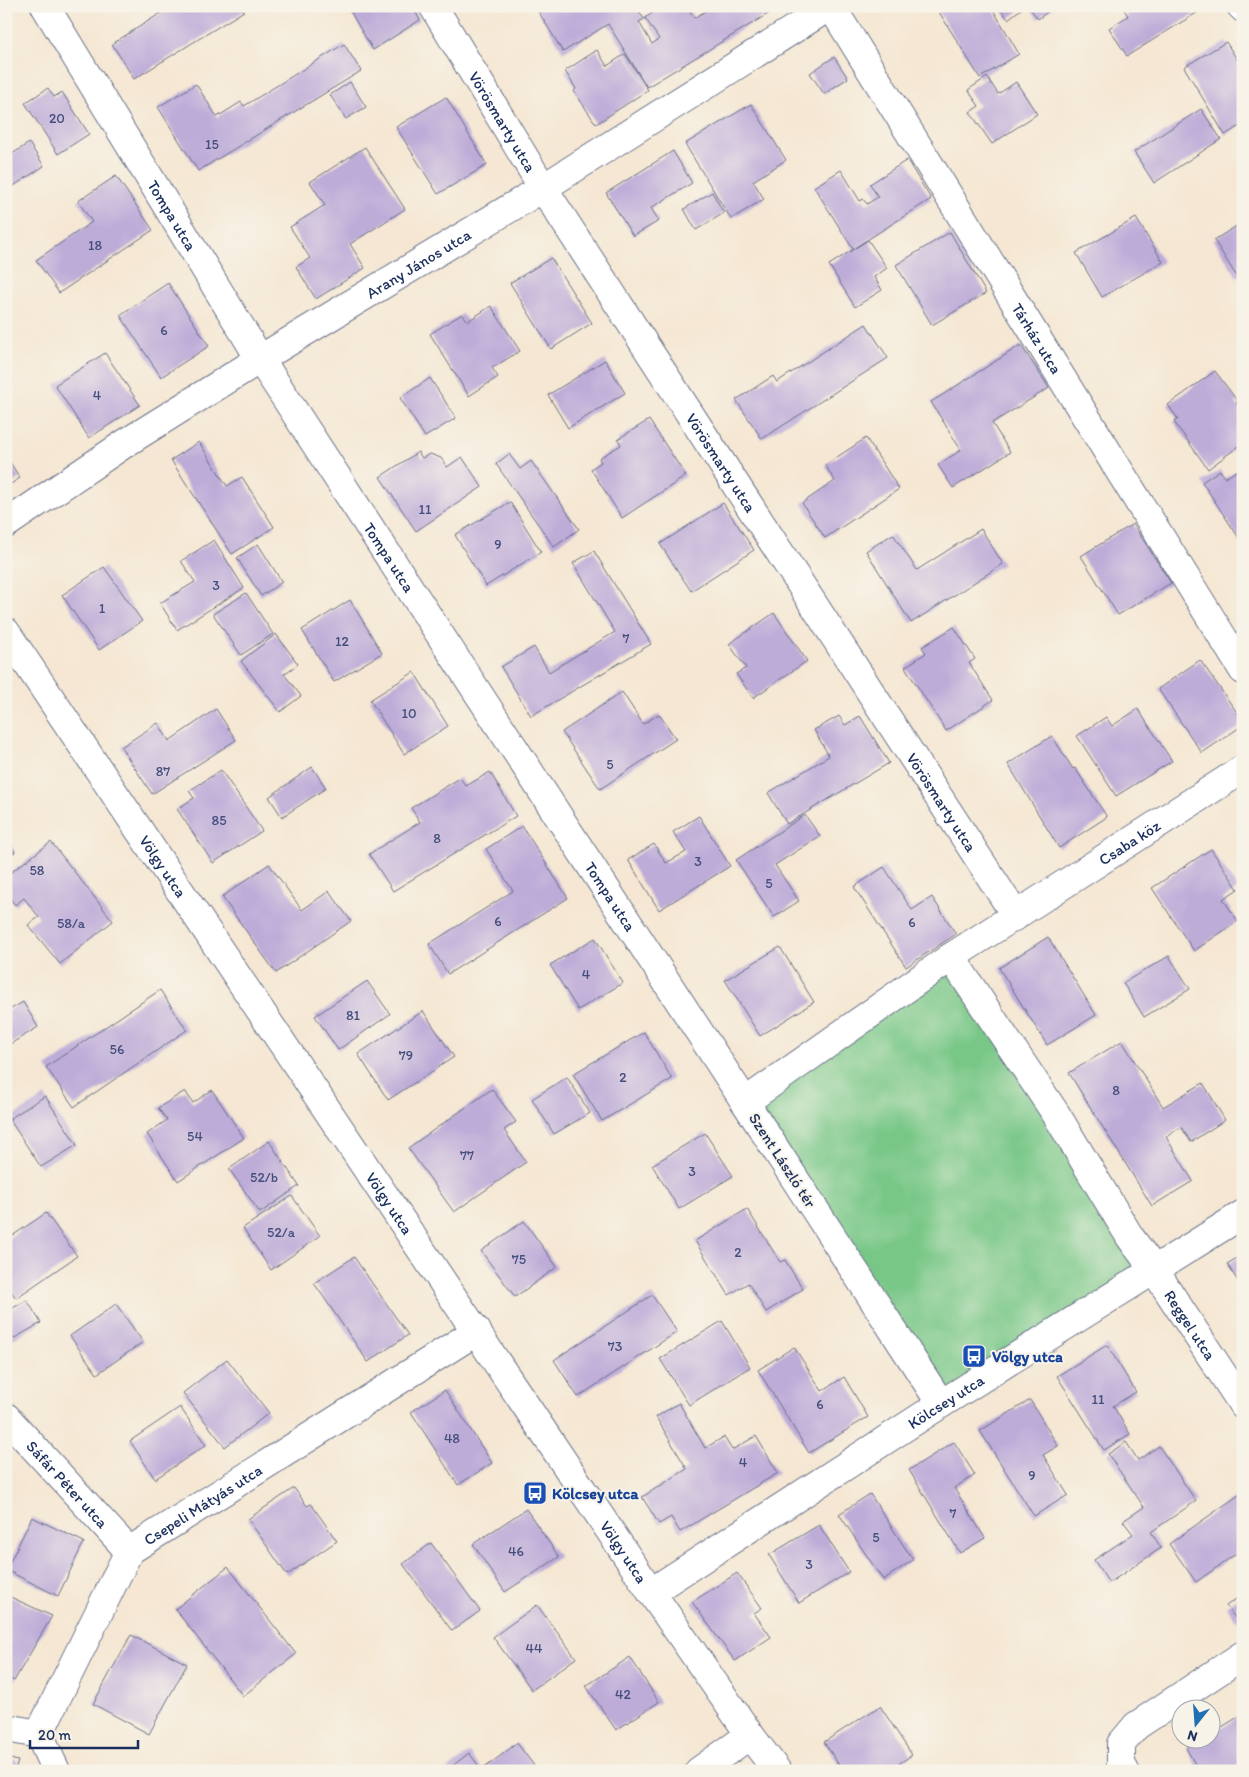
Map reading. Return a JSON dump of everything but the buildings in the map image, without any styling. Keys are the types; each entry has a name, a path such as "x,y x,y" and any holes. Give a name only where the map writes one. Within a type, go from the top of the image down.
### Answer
{"street":[{"name":"Tompa utca","path":"45,6 260,359 745,1102"},
{"name":"Vörösmarty utca","path":"433,6 543,188 1016,916"},
{"name":"Arany János utca","path":"6,524 124,444 260,359 543,188 831,6"},
{"name":"Tárház utca","path":"831,6 1243,670"},
{"name":"Völgy utca","path":"6,632 651,1592 777,1771"},
{"name":"Csaba köz","path":"1016,916 1243,769"},
{"name":"Szent László tér","path":"941,1404 745,1102 951,957 1016,916"},
{"path":"951,957 1056,1114 1130,1238 1155,1271"},
{"name":"Kölcsey utca","path":"651,1592 941,1404 1243,1214"},
{"name":"Reggel utca","path":"1155,1271 1243,1405"},
{"name":"Csepeli Mátyás utca","path":"39,1734 129,1551 477,1331"},
{"name":"Sáfár Péter utca","path":"6,1418 129,1551"},
{"path":"1126,1771 1121,1764 1121,1744 1136,1726 1243,1655"},
{"path":"6,1728 39,1734 56,1771"},
{"path":"699,1771 750,1734"}],"green space":[{"path":"951,957 1155,1271 941,1404 745,1102"}],"place":[{"name":"Völgy utca","path":"974,1356"},
{"name":"Kölcsey utca","path":"535,1493"}]}
